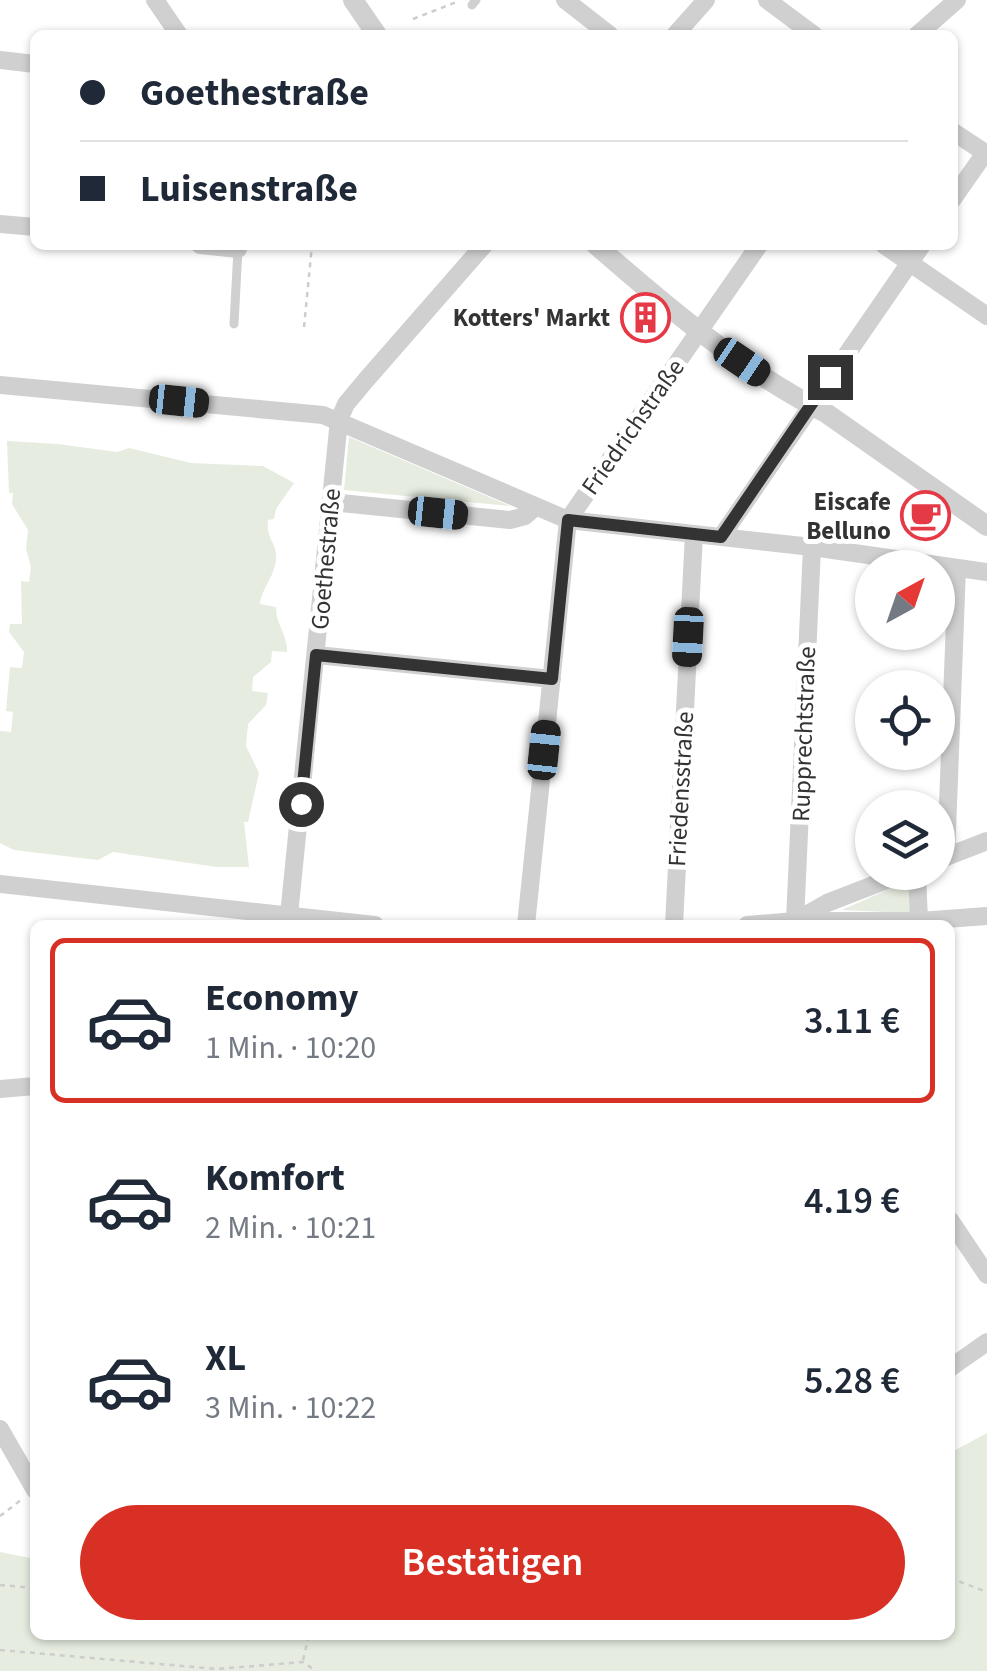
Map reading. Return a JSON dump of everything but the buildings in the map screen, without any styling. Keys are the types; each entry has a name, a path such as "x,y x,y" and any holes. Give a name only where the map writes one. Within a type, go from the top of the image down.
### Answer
{"street":[{"path":"155,0 171,30"},
{"path":"352,0 373,30"},
{"path":"565,0 604,30"},
{"path":"679,30 706,0"},
{"path":"767,0 807,30"},
{"path":"923,30 957,0"},
{"path":"0,60 30,63"},
{"path":"958,135 986,154 958,192"},
{"path":"0,224 30,227"},
{"name":"Goethestraße","path":"289,920 340,420 346,404 480,250"},
{"path":"602,250 715,343 987,526"},
{"name":"Friedrichstraße","path":"527,920 568,520 756,250"},
{"path":"891,250 987,316"},
{"path":"721,537 919,250"},
{"path":"0,385 324,415 568,520 812,547 987,572"},
{"path":"331,502 510,520 526,516 534,508"},
{"name":"Friedensstraße","path":"674,920 694,534"},
{"name":"Rupprechtstraße","path":"795,920 812,547"},
{"path":"946,790 957,568"},
{"path":"316,655 552,679"},
{"path":"955,853 987,841"},
{"path":"0,884 281,920"},
{"path":"798,920 861,890"},
{"path":"918,890 919,920"},
{"path":"948,920 987,916"},
{"path":"0,1089 30,1086"},
{"path":"955,1227 987,1275"},
{"path":"955,1364 987,1342"},
{"path":"0,1429 29,1494"}],"lane":[{"path":"234,324 238,250"}],"path":[{"path":"414,19 459,1 474,2"},
{"path":"304,327 312,250"},
{"path":"0,1516 29,1494"},
{"path":"955,1580 987,1592"},
{"path":"0,1585 30,1588"},
{"path":"303,1662 308,1640"},
{"path":"0,1650 217,1669 303,1662 316,1671"}],"shaded area":[{"path":"349,437 510,506 344,490"},
{"path":"7,441 117,452 129,448 191,463 263,466 294,483 276,509 274,519 268,520 276,558 260,604 276,607 287,652 272,651 271,662 253,677 252,691 268,693 266,705 248,724 246,746 259,773 248,822 244,822 249,867 217,867 113,852 98,860 14,850 0,843 0,731 11,732 13,712 6,711 10,667 22,668 24,652 9,632 10,624 22,624 21,581 29,582 31,567 26,549 28,530 12,504 13,493 9,493"},
{"path":"887,890 909,890 910,913 842,910"},
{"path":"987,1433 987,1671 0,1671 0,1552 30,1558 30,1640 955,1640 955,1450"}],"place":[{"name":"Kotters' Markt","path":"645,318"},
{"name":"Eiscafe Belluno","path":"926,516"}],"route":[{"path":"301,804 316,655 552,679 568,520 721,537 830,377"}]}
